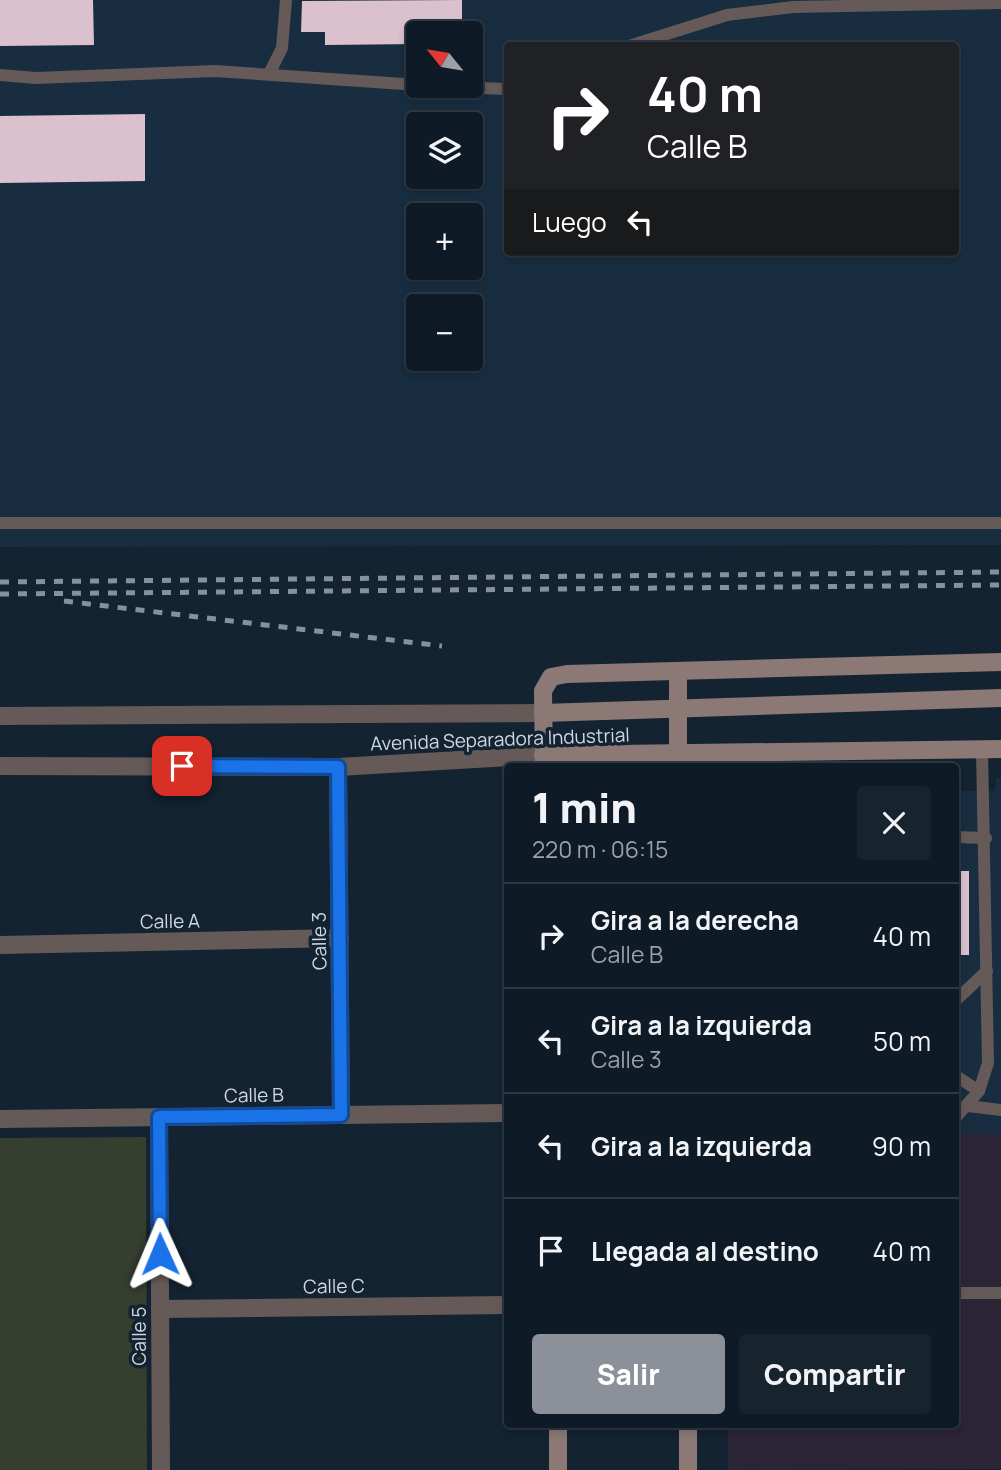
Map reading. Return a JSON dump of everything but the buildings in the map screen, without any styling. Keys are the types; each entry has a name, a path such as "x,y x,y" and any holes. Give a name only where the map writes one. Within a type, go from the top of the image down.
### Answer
{"main road":[{"path":"543,761 543,691 551,677 1001,662"},
{"path":"678,671 678,760"},
{"name":"Avenida Separadora Industrial","path":"542,713 676,711 1001,698"},
{"name":"Avenida Separadora Industrial","path":"543,761 678,760 1001,749"},
{"path":"558,1428 558,1470"},
{"path":"688,1428 688,1470"}],"street":[{"name":"Avenida Separadora Industrial","path":"0,716 542,713"},
{"name":"Avenida Separadora Industrial","path":"0,766 338,767 543,761"},
{"name":"Calle 3","path":"338,767 341,1115"},
{"name":"Calle A","path":"0,945 340,938"},
{"name":"Calle B","path":"0,1119 504,1113"},
{"name":"Calle 5","path":"159,1117 161,1470"},
{"name":"Calle C","path":"160,1309 504,1305"}],"lane":[{"path":"269,74 282,48 286,0"},
{"path":"642,42 727,15 767,10 1001,3"},
{"path":"0,75 36,78 215,71 406,84"},
{"path":"483,88 504,89"},
{"path":"0,523 1001,523"},
{"path":"959,1114 979,1091 988,1063 986,838 982,750"},
{"path":"959,838 986,838"},
{"path":"959,997 987,971"},
{"path":"959,1078 979,1091"},
{"path":"968,1106 1001,1110"},
{"path":"959,1293 1001,1293"}],"shaded area":[{"path":"0,0 1001,0 1001,545 0,547"},
{"path":"996,778 1001,778 1001,1134 959,1134 959,791 995,791"},
{"path":"959,1134 1001,1134 1001,1469 728,1470 728,1428 959,1428"}],"green space":[{"path":"146,1137 147,1470 0,1470 0,1138"}],"railway":[{"path":"0,582 1001,572"},
{"path":"0,594 1001,585"},
{"path":"64,601 442,646"}],"route":[{"path":"160,1254 159,1117 341,1115 338,767 182,766"}]}
